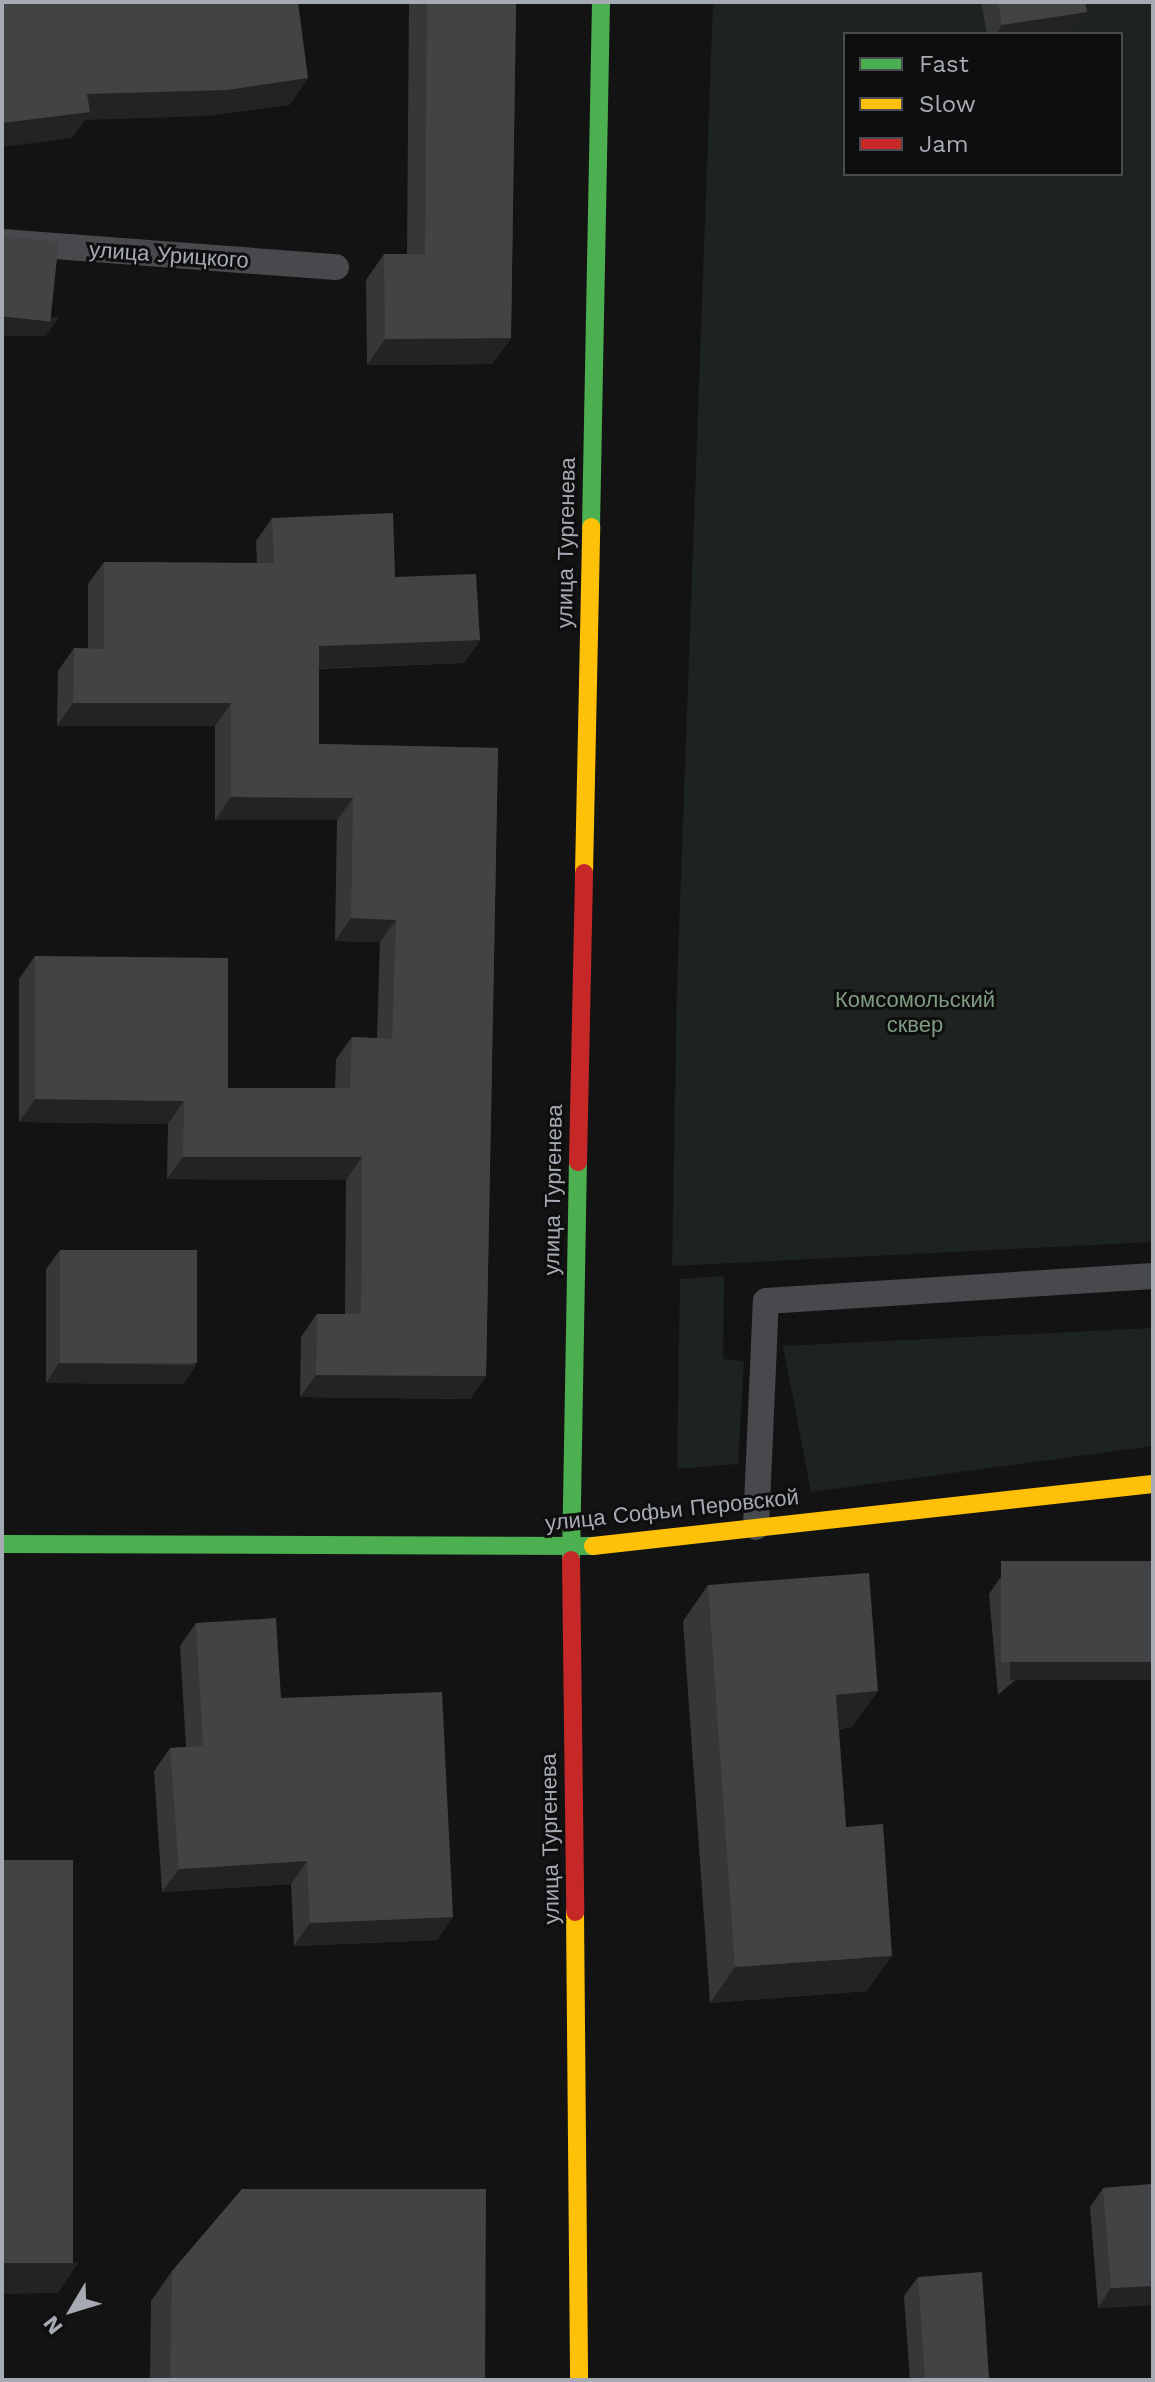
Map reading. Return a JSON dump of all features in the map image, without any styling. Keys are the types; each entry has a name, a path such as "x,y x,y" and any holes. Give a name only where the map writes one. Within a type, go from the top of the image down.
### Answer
{"main road":[{"name":"улица Тургенева","path":"579,2380 571,1548 601,2"},
{"name":"улица Софьи Перовской","path":"2,1544 571,1548 1153,1484"}],"lane":[{"name":"улица Урицкого","path":"2,242 336,267"},
{"path":"756,1527 766,1301 1153,1276"}],"green space":[{"name":"Комсомольский сквер","path":"713,2 1153,2 1153,1242 672,1266 677,986"},
{"path":"724,1276 723,1359 744,1361 738,1464 677,1469 680,1279"},
{"path":"1153,1328 1153,1446 811,1492 783,1346"}],"building":[{"path":"2,2 298,2 308,78 227,90 87,94 90,112 2,123"},
{"path":"427,2 516,2 511,338 385,339 384,254 425,254"},
{"path":"998,2 1085,2 1087,12 1002,25"},
{"path":"2,236 59,242 50,322 2,316"},
{"path":"393,513 395,577 476,574 480,640 319,646 319,744 498,748 486,1376 316,1375 317,1314 361,1314 362,1157 183,1157 184,1101 35,1099 35,956 228,958 228,1088 350,1088 352,1037 392,1039 396,920 351,918 353,798 231,797 231,703 73,703 74,648 104,649 104,562 274,563 272,518"},
{"path":"60,1250 197,1250 197,1363 60,1363"},
{"path":"1001,1561 1153,1561 1153,1662 1001,1662"},
{"path":"869,1573 878,1691 836,1695 846,1827 883,1824 892,1956 735,1967 708,1585"},
{"path":"276,1618 281,1698 442,1692 453,1917 310,1923 307,1861 179,1869 170,1748 203,1746 196,1623"},
{"path":"2,1860 73,1860 73,2263 2,2263"},
{"path":"1153,2184 1153,2286 1111,2288 1103,2188"},
{"path":"242,2189 486,2189 485,2380 170,2380 172,2271"},
{"path":"982,2272 989,2378 925,2380 918,2277"}],"traffic: fast":[{"path":"591,527 601,2"},
{"path":"571,1560 578,1162"},
{"path":"2,1544 593,1546"}],"traffic: slow":[{"path":"584,873 591,527"},
{"path":"593,1546 1153,1484"},
{"path":"575,1912 579,2380"}],"traffic: jam":[{"path":"578,1162 584,873"},
{"path":"571,1560 575,1912"}]}
